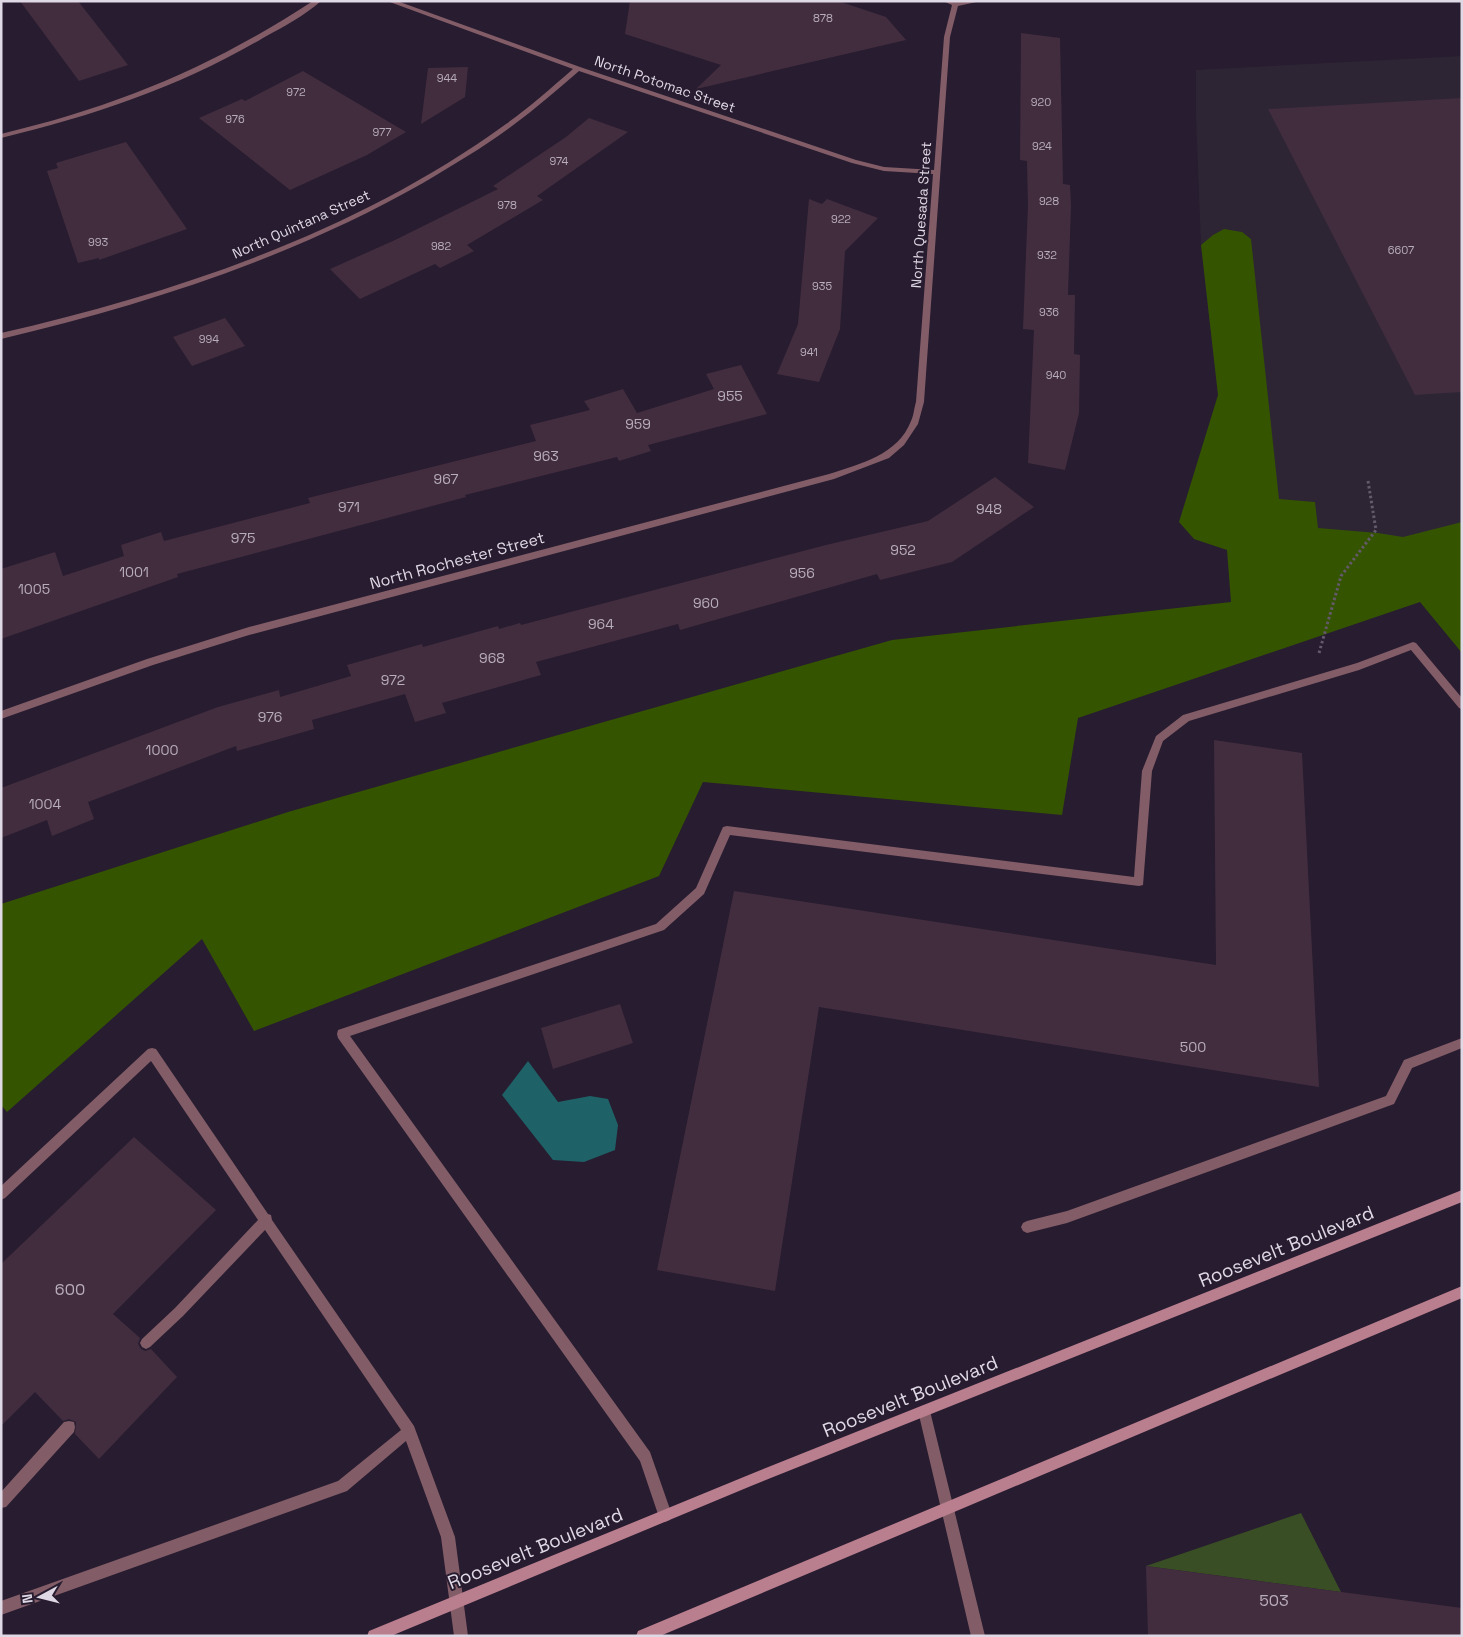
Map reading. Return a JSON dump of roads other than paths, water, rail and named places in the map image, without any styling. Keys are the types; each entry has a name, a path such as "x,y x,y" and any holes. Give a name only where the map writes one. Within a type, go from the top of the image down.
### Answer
{"main road":[{"name":"Roosevelt Boulevard","path":"374,1636 665,1515 1462,1196"},
{"path":"643,1636 948,1506 1462,1292"}],"street":[{"path":"1,136 91,112 158,89 245,47 318,1"},
{"name":"North Potomac Street","path":"390,1 578,68 854,162 884,170 936,172"},
{"path":"946,1 955,4 978,1"},
{"name":"North Quesada Street","path":"912,428 920,402 947,37 955,4"},
{"name":"North Quintana Street","path":"1,336 73,319 182,286 264,255 344,221 404,191 482,143 516,120 578,68"},
{"name":"North Rochester Street","path":"1,715 150,662 257,629 674,517 831,477 886,456 901,443 912,428"},
{"path":"665,1515 645,1458 342,1034 660,927 700,891 727,830 1139,882 1147,771 1159,739 1186,718 1359,666 1413,646 1462,705"},
{"path":"1027,1227 1067,1217 1390,1100 1408,1064 1462,1043"},
{"path":"1,1194 152,1053 410,1431 448,1537 461,1636"},
{"path":"146,1343 179,1312 267,1219"},
{"path":"924,1411 978,1636"},
{"path":"1,1502 69,1427"},
{"path":"1,1608 342,1486 410,1431"}]}
